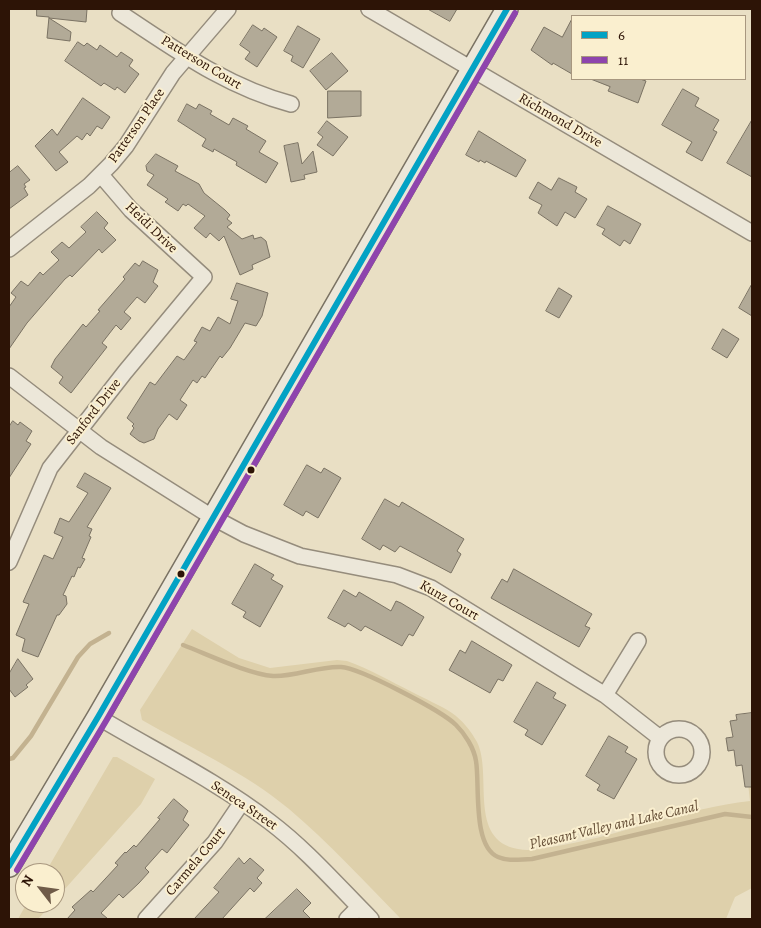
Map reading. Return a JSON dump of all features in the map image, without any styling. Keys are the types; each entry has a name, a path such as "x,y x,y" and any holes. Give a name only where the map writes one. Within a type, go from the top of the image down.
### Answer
{"main road":[{"path":"9,866 98,717 507,9"}],"street":[{"name":"Patterson Court","path":"122,9 120,13 222,79 245,90 291,104"},
{"name":"Patterson Place","path":"9,249 101,176 126,146 187,55 228,9"},
{"name":"Richmond Drive","path":"369,9 472,71 752,233"},
{"name":"Heidi Drive","path":"101,176 131,210 204,277"},
{"name":"Sanford Drive","path":"9,562 50,468 125,372 204,277"},
{"path":"9,376 80,431 132,468 212,517"},
{"name":"Kunz Court","path":"212,517 244,534 300,556 397,575 430,588 606,695 660,738"},
{"path":"606,695 638,641"},
{"name":"Seneca Street","path":"98,717 242,802 285,834 371,919"},
{"name":"Carmela Court","path":"146,919 215,842 242,802"},
{"path":"347,919 359,907"}],"shaded area":[{"path":"192,629 239,658 270,668 337,660 347,661 380,675 452,713 466,726 477,742 483,771 484,804 492,833 502,843 518,849 529,850 563,845 703,809 750,801 748,783 752,782 752,888 735,897 726,919 401,919 318,835 289,809 237,772 142,720 140,710"},
{"path":"113,757 117,757 155,779 141,804 65,889 65,863 51,863"},
{"path":"21,913 44,913 38,919 18,919"}],"building":[{"path":"37,9 87,9 86,22 49,18 71,32 70,41 47,38 49,17 37,16"},
{"path":"428,9 457,9 450,21"},
{"path":"571,21 571,73 553,63 552,65 531,50 544,27 562,37"},
{"path":"253,25 262,31 264,28 277,37 257,67 245,59 250,52 240,45"},
{"path":"298,26 320,39 303,68 291,61 293,56 284,51"},
{"path":"78,42 84,46 87,43 97,50 100,45 117,57 121,52 133,60 129,66 139,74 125,93 117,87 115,90 104,83 101,86 65,61"},
{"path":"332,53 348,71 326,90 310,71"},
{"path":"593,80 646,81 638,103 608,91 610,87"},
{"path":"683,89 699,98 695,106 719,120 713,130 717,132 702,161 686,152 692,142 662,125"},
{"path":"328,91 361,91 361,116 328,118"},
{"path":"83,98 110,117 102,129 97,126 90,136 87,133 82,140 77,136 59,152 68,162 56,171 35,146 52,129 57,135"},
{"path":"187,104 196,109 199,104 212,111 210,114 229,125 233,118 248,126 246,129 266,141 259,152 278,163 266,183 236,165 237,162 214,149 213,152 202,146 206,139 178,121"},
{"path":"752,120 752,177 727,163"},
{"path":"327,121 348,137 333,156 317,145 323,137 318,133"},
{"path":"479,131 526,160 516,177 486,161 485,163 480,160 479,162 466,155"},
{"path":"298,143 302,164 313,151 317,172 304,175 305,179 291,182 284,146"},
{"path":"156,154 178,166 175,171 199,184 204,193 230,215 227,219 232,223 227,227 242,239 253,235 254,239 261,237 266,241 270,257 252,265 253,269 240,275 224,236 219,241 210,233 206,238 194,228 205,216 188,204 186,206 183,204 178,211 165,202 168,199 147,185 154,175 147,171 146,166"},
{"path":"18,166 30,180 24,184 28,195 9,209 9,173"},
{"path":"559,178 577,187 575,192 587,199 575,218 565,212 557,226 538,213 542,205 529,198 538,182 551,190"},
{"path":"608,206 641,224 630,244 624,240 620,246 602,234 605,229 597,225"},
{"path":"97,212 108,223 104,228 116,240 102,253 99,249 72,277 70,275 65,279 27,323 9,349 9,307 16,297 11,293 21,281 28,286 40,272 43,275 59,260 51,252 62,242 69,248 86,232 81,227"},
{"path":"143,261 158,270 153,282 158,286 145,303 137,297 124,312 131,318 121,330 116,325 102,343 107,347 71,393 59,383 63,377 51,367 55,359 83,324 86,327 100,311 98,310 125,279 123,277 135,263 139,266"},
{"path":"237,283 268,293 262,316 256,326 245,323 230,348 222,358 220,356 205,378 202,376 197,383 193,380 180,400 187,405 177,420 169,414 158,429 154,439 144,443 139,441 130,434 134,424 127,418 150,382 155,385 177,356 184,360 197,342 194,341 202,327 210,331 218,317 230,324 238,301 231,299"},
{"path":"752,284 752,316 739,308"},
{"path":"559,288 572,296 559,318 546,311"},
{"path":"723,329 739,339 727,358 712,349"},
{"path":"13,421 18,425 20,422 32,431 26,441 31,444 9,478 9,427"},
{"path":"307,465 321,473 324,468 341,478 318,518 306,511 303,516 284,505"},
{"path":"85,473 111,488 87,527 92,529 89,536 91,537 82,558 85,559 80,568 78,567 74,577 72,576 63,595 66,596 67,604 57,615 38,657 22,651 25,639 16,635 29,604 23,602 44,555 53,559 63,537 54,533 60,518 69,522 88,493 77,487"},
{"path":"385,499 399,507 402,502 464,539 457,551 461,554 451,573 400,546 395,552 383,545 380,550 362,539"},
{"path":"255,564 274,575 271,579 283,586 260,627 243,617 246,612 232,604"},
{"path":"514,569 592,614 585,626 590,628 579,647 491,598 502,579 507,582"},
{"path":"344,590 356,597 359,592 391,611 396,601 424,617 413,636 409,634 402,646 365,626 361,631 348,623 345,627 328,618"},
{"path":"472,641 512,665 503,681 498,679 490,693 449,670 460,650 465,653"},
{"path":"18,659 33,679 26,685 28,687 15,697 9,689 9,674"},
{"path":"537,682 556,693 553,698 566,705 542,745 525,735 528,730 514,722"},
{"path":"752,713 752,787 745,787 742,765 736,766 734,750 728,751 726,738 733,737 730,721 737,720 736,715"},
{"path":"609,736 628,747 625,752 637,759 614,799 597,790 600,785 586,776"},
{"path":"174,799 188,811 183,820 189,825 167,853 162,849 145,868 149,872 139,883 123,898 119,894 101,913 108,919 67,919 75,910 72,907 91,890 93,892 118,865 115,863 125,852 134,845 136,847"},
{"path":"239,858 244,864 250,858 264,870 257,878 262,883 254,892 250,888 222,919 194,919 219,892 214,888"},
{"path":"297,889 311,903 303,911 311,919 265,919"}],"waterway":[{"name":"Pleasant Valley and Lake Canal","path":"9,759 13,758 31,736 78,657 90,644 109,633"},
{"name":"Pleasant Valley and Lake Canal","path":"183,645 240,668 273,676 290,675 332,667 351,669 382,682 435,710 456,725 469,742 476,761 479,814 484,841 490,851 502,859 532,859 725,814 752,817"}],"transit line":[{"name":"6","path":"9,866 98,717 507,9"},
{"name":"11","path":"21,863 106,721 515,13"}]}
